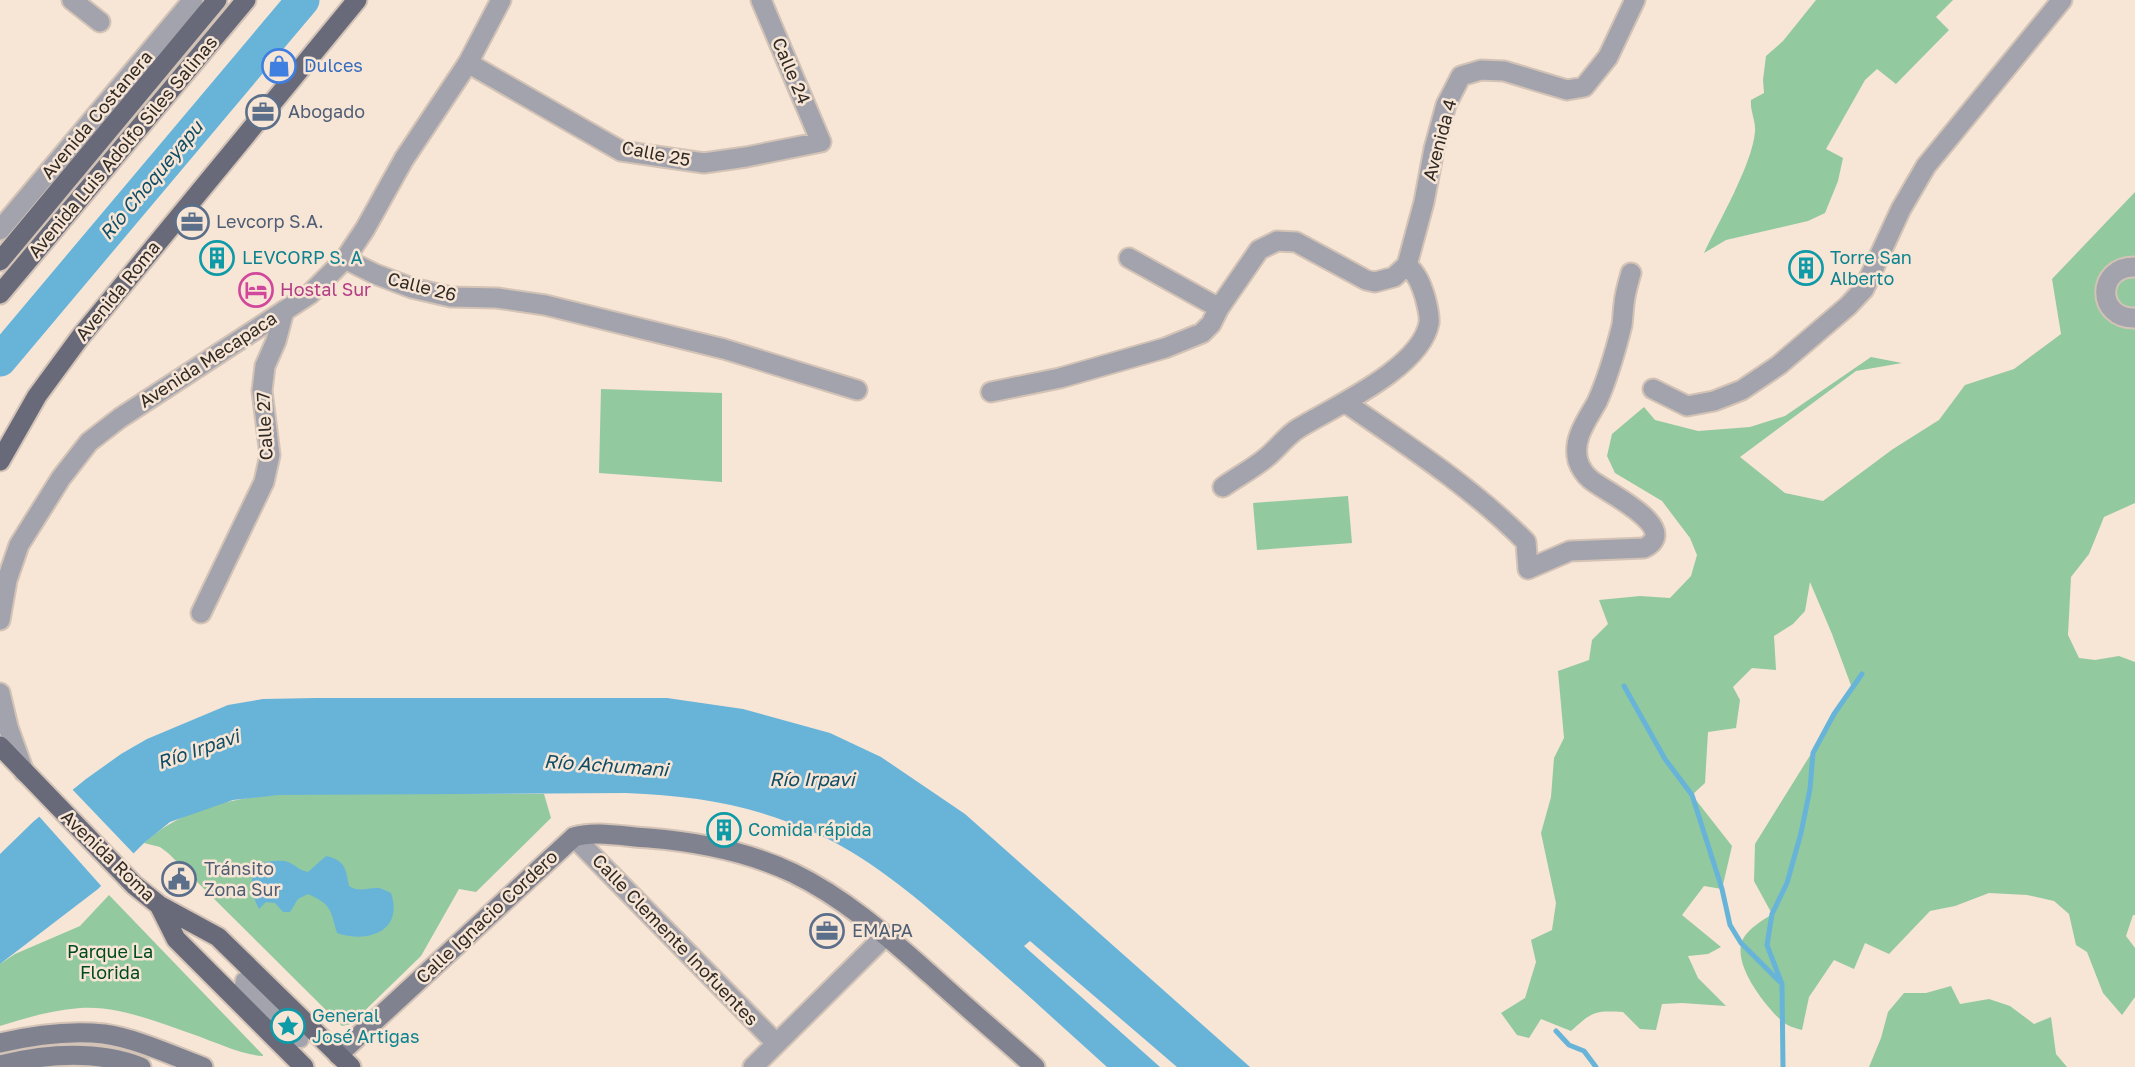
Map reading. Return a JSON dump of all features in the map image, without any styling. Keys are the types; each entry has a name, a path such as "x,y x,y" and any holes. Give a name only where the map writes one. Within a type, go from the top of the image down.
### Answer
{"main road":[{"name":"Avenida Luis Adolfo Siles Salinas","path":"0,261 218,0"},
{"name":"Avenida Luis Adolfo Siles Salinas","path":"0,294 246,0"},
{"name":"Avenida Roma","path":"0,461 37,396 81,336 357,0"},
{"name":"Avenida Roma","path":"0,746 134,885 159,905 218,937 338,1063"},
{"path":"574,836 673,840 728,851 766,862 817,886 886,935 1035,1067"},
{"name":"Calle Ignacio Cordero","path":"338,1063 574,836"},
{"name":"Avenida Roma","path":"159,905 176,939 304,1067"},
{"path":"0,1043 24,1037 62,1033 105,1034 151,1047 203,1067"},
{"path":"0,1065 35,1056 63,1056 102,1058 141,1067"}],"street":[{"path":"72,0 100,22"},
{"name":"Avenida Costanera","path":"0,230 193,0"},
{"name":"Avenida Mecapaca","path":"0,620 7,580 19,545 61,478 89,442 150,398 310,294 345,259 404,159 468,64 500,0"},
{"name":"Calle 24","path":"761,0 821,142"},
{"name":"Avenida 4","path":"1407,265 1446,105 1461,76 1481,70 1504,71 1567,90 1584,87 1608,57 1635,0"},
{"path":"1653,389 1687,406 1714,401 1742,390 1779,365 1848,306 1864,289 1901,209 1926,166 2062,0"},
{"name":"Calle 25","path":"468,64 621,151 704,163 821,142"},
{"path":"992,392 1060,378 1166,348 1202,333 1212,324 1219,308 1259,250 1277,241 1296,242 1366,280 1375,282 1394,278 1407,265 1414,271 1427,306 1429,321 1424,337 1410,356 1346,403 1296,430 1267,457 1223,486"},
{"path":"1129,258 1219,308"},
{"name":"Calle 26","path":"345,259 375,274 425,291 451,297 497,298 545,305 724,349 857,390"},
{"path":"2135,267 2120,270 2113,275 2106,290 2106,298 2115,313 2122,317 2135,318"},
{"path":"1346,403 1424,458 1506,522 1526,542 1528,569 1570,551 1644,548 1655,539 1656,534 1651,524 1622,499 1588,478 1579,463 1576,449 1580,431 1601,392 1619,335 1631,272"},
{"name":"Calle 27","path":"201,613 264,482 271,455 262,391 265,366 276,341 284,311"},
{"path":"0,693 8,727 24,772"},
{"name":"Calle Clemente Inofuentes","path":"574,836 776,1043"},
{"path":"753,1067 886,935"}],"green space":[{"path":"1816,0 1953,0 1936,17 1949,30 1896,84 1877,69 1865,80 1826,149 1843,158 1838,181 1825,213 1808,221 1726,240 1704,253 1734,193 1753,145 1755,124 1751,100 1764,93 1766,56 1783,41"},
{"path":"2135,192 2135,503 2104,517 2089,554 2071,577 2068,635 2079,658 2095,660 2119,656 2135,662 2135,915 2126,936 2135,948 2135,997 2122,1015 2103,993 2087,952 2076,945 2069,914 2054,901 2027,895 1989,893 1955,906 1930,911 1889,954 1865,943 1854,969 1834,960 1809,997 1802,1030 1784,1023 1759,995 1746,972 1741,949 1743,939 1749,931 1772,914 1754,881 1755,844 1852,688 1810,582 1805,611 1793,624 1774,636 1776,670 1752,668 1733,687 1740,700 1736,728 1708,732 1705,783 1692,795 1732,846 1722,889 1704,886 1682,915 1721,947 1708,954 1688,956 1698,978 1726,1006 1662,1004 1656,1030 1640,1029 1623,1012 1606,1011 1589,1016 1571,1031 1541,1019 1529,1038 1517,1035 1501,1013 1525,998 1536,962 1531,940 1552,930 1556,903 1541,833 1551,797 1554,758 1564,738 1558,671 1589,660 1592,640 1608,624 1599,600 1640,596 1670,598 1691,576 1697,555 1690,538 1662,501 1615,473 1607,456 1612,434 1644,407 1655,420 1698,431 1750,427 1785,416 1871,357 1902,363 1856,371 1740,457 1785,493 1823,501 1893,449 1939,420 1965,385 2014,369 2061,334 2052,279"},
{"path":"601,389 722,393 722,482 599,473"},
{"path":"1348,496 1352,543 1257,550 1253,503"},
{"path":"321,793 544,794 551,818 476,892 459,889 421,956 351,1024 342,1026 168,853 160,847 144,843 169,824 197,811 258,797"},
{"name":"Parque La Florida","path":"109,895 263,1056 238,1051 153,1020 109,1009 80,1008 59,1011 0,1026 0,964 15,954 80,926"},
{"path":"1951,986 1960,1004 1989,999 2010,1006 2034,1024 2051,1017 2056,1054 2067,1067 1869,1067 1888,1012 1904,993 1926,993"}],"water":[{"name":"Río Irpavi","path":"667,698 743,709 830,733 881,757 965,814 1250,1067 1177,1067 1030,941 1024,946 1160,1067 1107,1067 939,918 888,876 852,852 789,822 744,808 699,799 651,794 279,795 233,800 170,822 144,843 98,889 0,964 0,854 34,821 86,779 147,739 228,705 263,699"},
{"path":"326,856 344,866 349,886 360,889 379,888 391,893 394,906 388,925 371,935 360,937 337,933 329,909 322,901 308,894 298,899 290,912 283,912 275,903 266,902 259,909 252,887 257,867 263,863 282,861 308,872"}],"pier":[{"path":"70,787 136,856 103,888 37,814"}],"waterway":[{"name":"Río Choqueyapu","path":"0,360 303,0"},
{"path":"1783,1067 1782,984 1767,945 1772,914 1787,883 1801,833 1810,789 1813,753 1834,714 1862,674"},
{"path":"1624,686 1665,759 1692,795 1722,889 1730,925 1741,943 1779,981"},
{"path":"1556,1031 1569,1045 1584,1051 1596,1067"}],"place":[{"name":"Dulces","path":"279,66"},
{"name":"Abogado","path":"263,112"},
{"name":"Levcorp S.A.","path":"192,222"},
{"name":"LEVCORP S. A","path":"217,258"},
{"name":"Torre San Alberto","path":"1806,268"},
{"name":"Hostal Sur","path":"256,290"},
{"name":"Comida rápida","path":"724,830"},
{"name":"Tránsito Zona Sur","path":"179,879"},
{"name":"EMAPA","path":"827,931"},
{"name":"General José Artigas","path":"288,1026"}],"water label":[{"name":"Río Achumani","path":"606,765"}]}
